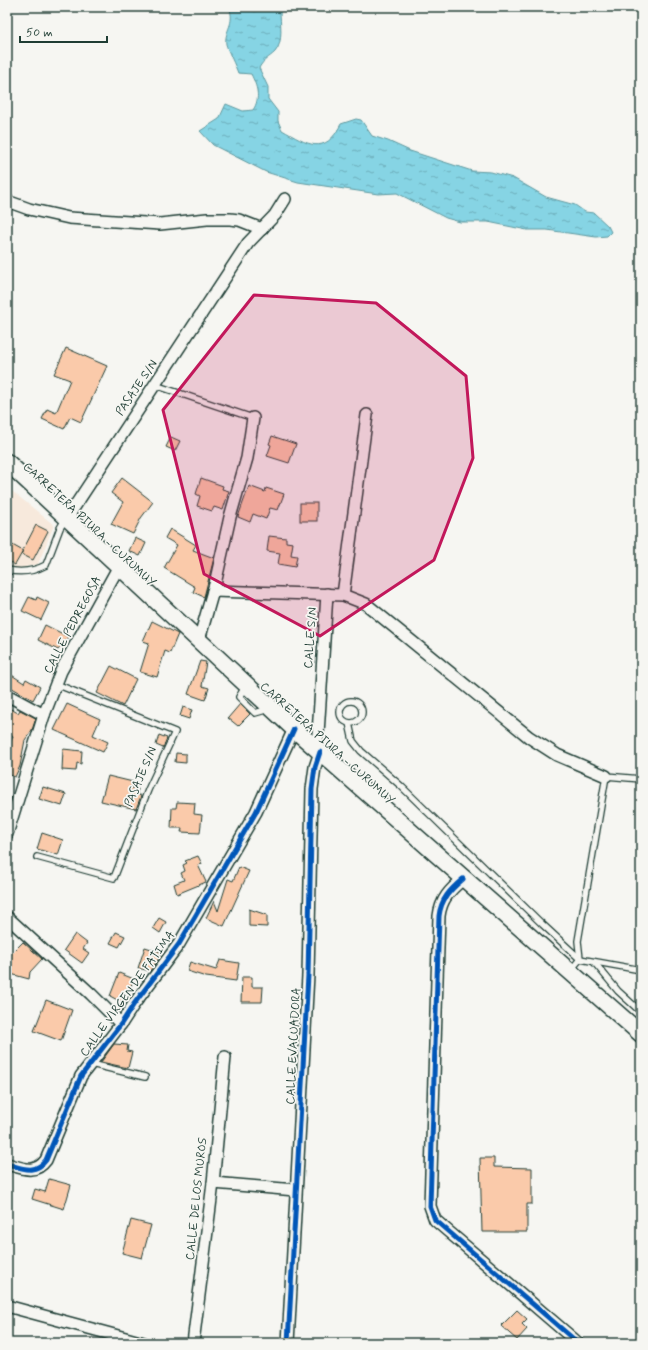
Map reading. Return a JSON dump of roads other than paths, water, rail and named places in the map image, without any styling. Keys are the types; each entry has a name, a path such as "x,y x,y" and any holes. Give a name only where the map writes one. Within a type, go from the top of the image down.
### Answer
{"main road":[{"name":"CARRETERA PIURA - CURUMUY","path":"7,462 294,729 641,1034"}],"street":[{"name":"PASAJE S/N","path":"67,518 248,244 275,215 285,199"},
{"path":"7,201 29,209 69,218 160,224 207,219 234,220 262,229"},
{"path":"343,595 367,415"},
{"path":"199,640 213,591 230,517 247,458 253,418"},
{"name":"CALLE PEDREGOSA","path":"7,834 44,715 61,671 119,566"},
{"name":"CALLE S/N","path":"213,591 327,594 319,750"},
{"path":"327,594 343,595 366,604 529,737 557,756 606,776"},
{"path":"7,695 44,715"},
{"name":"CALLE VIRGEN DE FATIMA","path":"7,1164 26,1169 41,1167 46,1160 81,1076 179,944 253,818 294,729"},
{"name":"CALLE EVACUADORA","path":"288,1343 295,1190 308,975 312,789 319,750"},
{"path":"463,879 443,900 439,916 430,1206 435,1220 578,1343"},
{"path":"7,917 91,994 121,1024"},
{"name":"CALLE DE LOS MUROS","path":"193,1343 213,1183 224,1057"},
{"path":"213,1183 295,1190"},
{"path":"7,1306 144,1343"}],"lane":[{"path":"155,385 253,418"},
{"name":"PASAJE S/N","path":"7,570 15,572 35,571 46,565 60,528 67,518"},
{"name":"PASAJE S/N","path":"36,857 114,878 148,790 175,732 56,684"},
{"path":"349,723 353,741 361,751 401,786 541,923 580,959 641,970"},
{"path":"569,971 580,959 578,941 606,776 641,779"},
{"path":"593,962 618,991 641,1012"},
{"path":"89,1064 145,1077"}],"water":[{"path":"229,7 277,7 280,10 280,43 275,52 259,68 268,87 268,99 278,112 278,121 282,130 300,140 315,145 329,141 341,124 356,119 361,120 372,136 388,141 410,151 472,171 491,172 513,178 546,197 575,205 585,212 594,213 608,226 611,232 607,236 596,237 547,230 527,230 488,222 460,222 446,218 397,193 378,194 298,182 266,172 213,145 200,131 219,119 226,104 243,111 253,110 257,101 255,83 251,74 238,73 226,44 231,22"}]}
